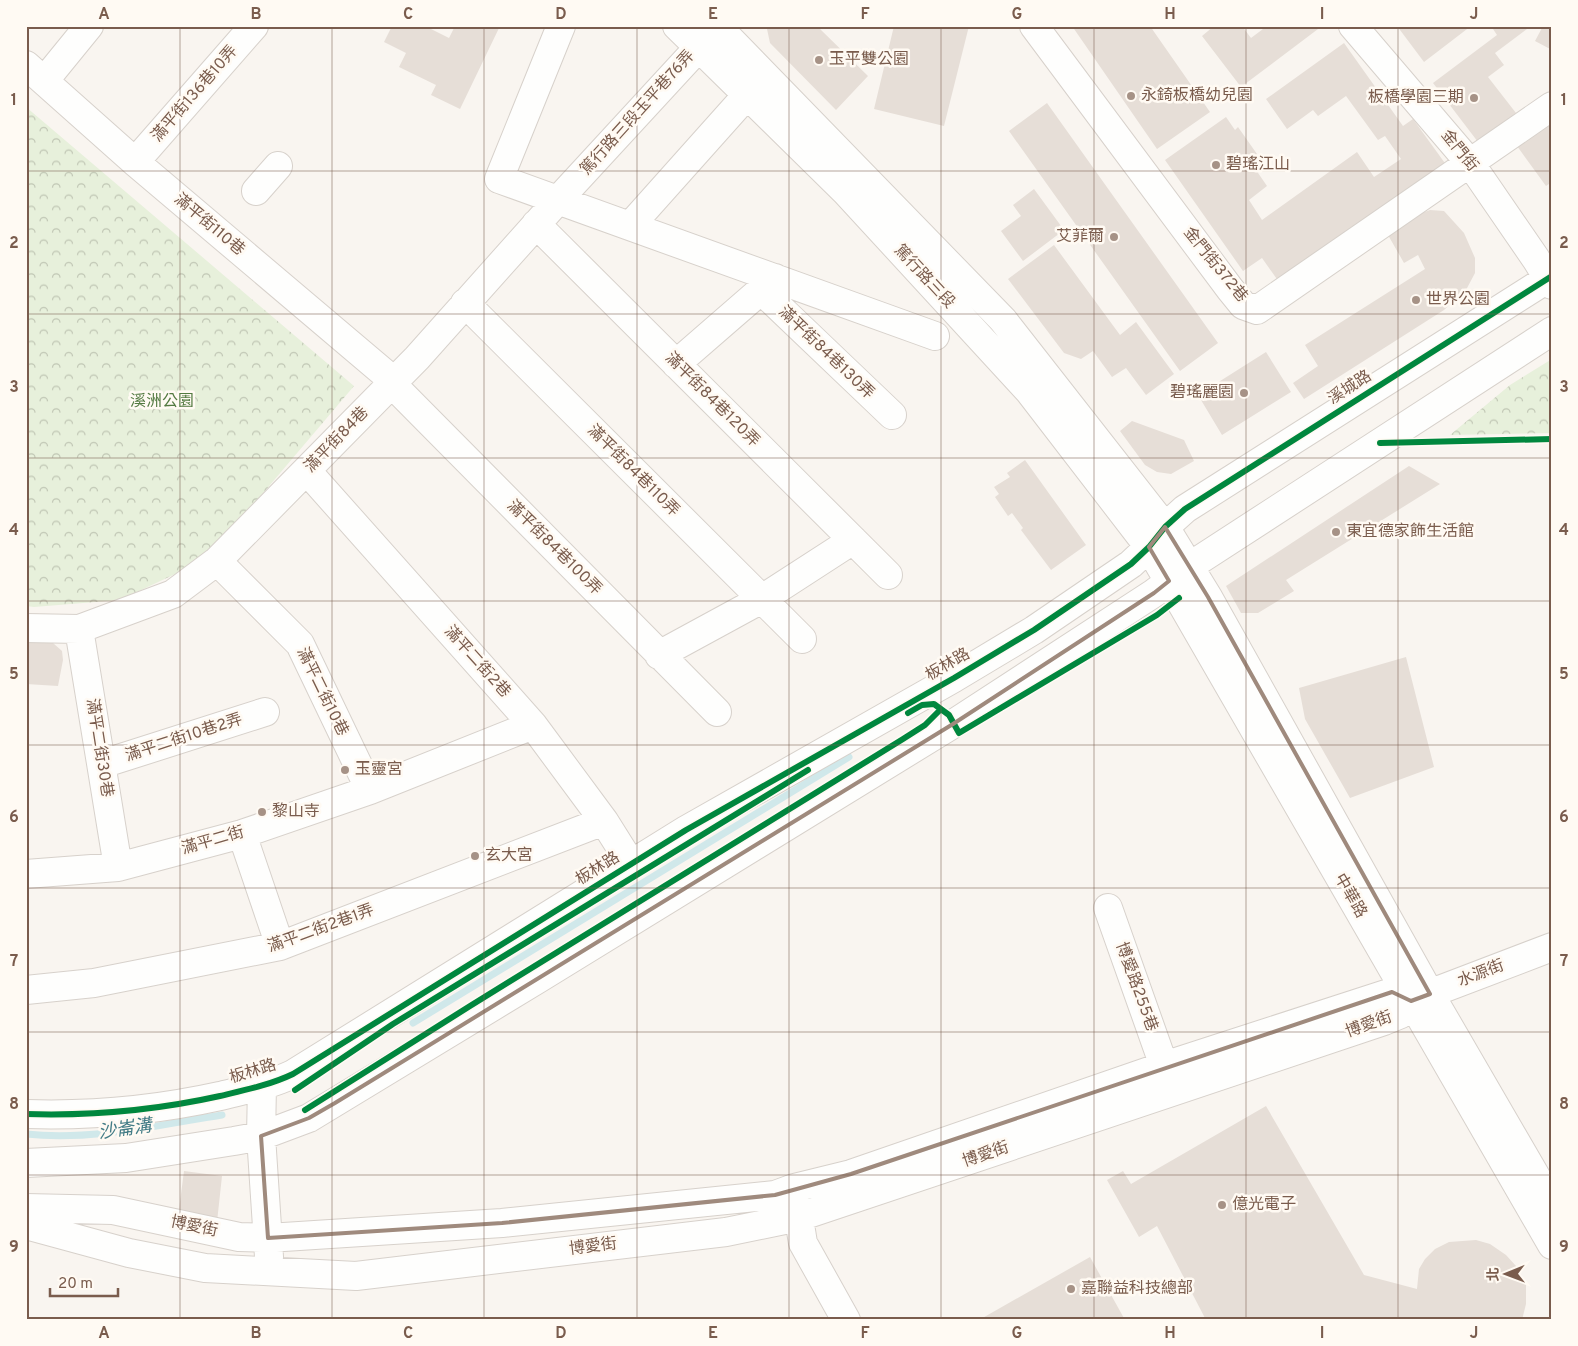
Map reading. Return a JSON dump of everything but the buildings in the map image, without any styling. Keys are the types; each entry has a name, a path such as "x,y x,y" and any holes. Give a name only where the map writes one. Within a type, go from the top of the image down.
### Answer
{"street":[{"path":"35,73 89,26"},
{"name":"滿平街136巷10弄","path":"135,162 254,26"},
{"path":"561,26 499,179 630,226 768,284 935,336"},
{"name":"篤行路三段","path":"677,26 846,192 1029,391 1157,537"},
{"name":"金門街372巷","path":"1034,26 1230,289 1243,304 1257,310 1470,163"},
{"name":"金門街","path":"1354,26 1470,163 1550,280"},
{"name":"篤行路三段玉平巷76弄","path":"558,200 718,27"},
{"name":"篤行路三段","path":"718,27 1003,320 1157,537"},
{"name":"滿平街110巷","path":"35,73 135,162 383,372 392,384"},
{"path":"630,226 747,95"},
{"path":"1470,163 1552,106"},
{"path":"256,191 278,166"},
{"name":"滿平街84巷","path":"79,629 173,594 217,561 392,384 558,200"},
{"name":"滿平街84巷120弄","path":"536,224 888,575"},
{"name":"溪城路","path":"1157,537 1185,509 1550,280"},
{"path":"676,364 768,284"},
{"name":"滿平街84巷130弄","path":"768,284 892,416"},
{"name":"滿平街84巷110弄","path":"465,303 802,639"},
{"path":"26,1163 126,1158 261,1136 309,1118 530,985 953,724 1154,592 1179,573 1552,331"},
{"name":"滿平街84巷100弄","path":"392,384 717,712"},
{"name":"滿平二街2巷","path":"307,471 533,725 604,821 631,864"},
{"name":"中華路","path":"1157,537 1421,997 1552,1245"},
{"name":"板林路","path":"26,1114 57,1115 181,1104 262,1086 293,1074 686,830 945,683 1034,630 1131,564 1157,537"},
{"path":"660,655 762,599 853,540"},
{"name":"滿平二街10巷","path":"217,561 300,644 370,790"},
{"path":"26,628 79,629"},
{"name":"滿平二街30巷","path":"79,629 118,867"},
{"name":"滿平二街10巷2弄","path":"102,764 265,712"},
{"name":"滿平二街","path":"26,874 118,867 242,834 370,790 533,725"},
{"name":"滿平二街2巷1弄","path":"26,990 94,983 280,946 604,821"},
{"path":"242,834 280,946"},
{"name":"博愛路255巷","path":"1108,908 1164,1066"},
{"name":"水源街","path":"1421,997 1552,947"},
{"name":"博愛街","path":"26,1208 113,1210 239,1237 268,1238 502,1224 774,1195 851,1174 1164,1066 1389,993 1421,997"},
{"name":"中華路","path":"1421,997 1552,1204"},
{"name":"博愛街","path":"26,1225 129,1252 205,1268 356,1276 726,1232 799,1217 1384,1021 1401,1014 1421,997"},
{"path":"262,1086 261,1136 270,1272"},
{"path":"794,1188 804,1243 846,1320"}],"highlighted area":[{"path":"1165,527 1208,597 1430,994 1411,1001 1392,992 851,1174 775,1195 502,1223 268,1238 261,1136 309,1118 335,1103 953,724 1154,593 1169,581 1149,547"}],"green space":[{"name":"溪洲公園","path":"26,107 354,386 207,559 120,600 34,607 26,606"},
{"path":"1552,359 1552,433 1450,435 1510,385"}],"waterway":[{"name":"沙崙溝","path":"413,1023 849,757"},
{"name":"沙崙溝","path":"26,1134 51,1136 100,1134 222,1115"}],"cycle path":[{"path":"26,1114 99,1113 172,1105 248,1089 293,1074 686,830 954,678 1034,630 1131,564 1149,547 1165,527 1185,509 1552,276"},
{"path":"1380,443 1552,439"},
{"path":"908,713 922,705 934,704 949,715 959,733 1157,615 1179,598"},
{"path":"305,1110 903,739 925,725 941,709"},
{"path":"295,1090 393,1024 808,770"}],"place":[{"name":"玉平雙公園","path":"819,60"},
{"name":"永錡板橋幼兒園","path":"1131,96"},
{"name":"板橋學園三期","path":"1474,98"},
{"name":"碧瑤江山","path":"1216,165"},
{"name":"艾菲爾","path":"1114,237"},
{"name":"世界公園","path":"1416,300"},
{"name":"碧瑤麗園","path":"1244,393"},
{"name":"東宜德家飾生活館","path":"1336,532"},
{"name":"玉靈宮","path":"345,770"},
{"name":"黎山寺","path":"262,812"},
{"name":"玄大宮","path":"475,856"},
{"name":"億光電子","path":"1222,1205"},
{"name":"嘉聯益科技總部","path":"1071,1289"}]}
